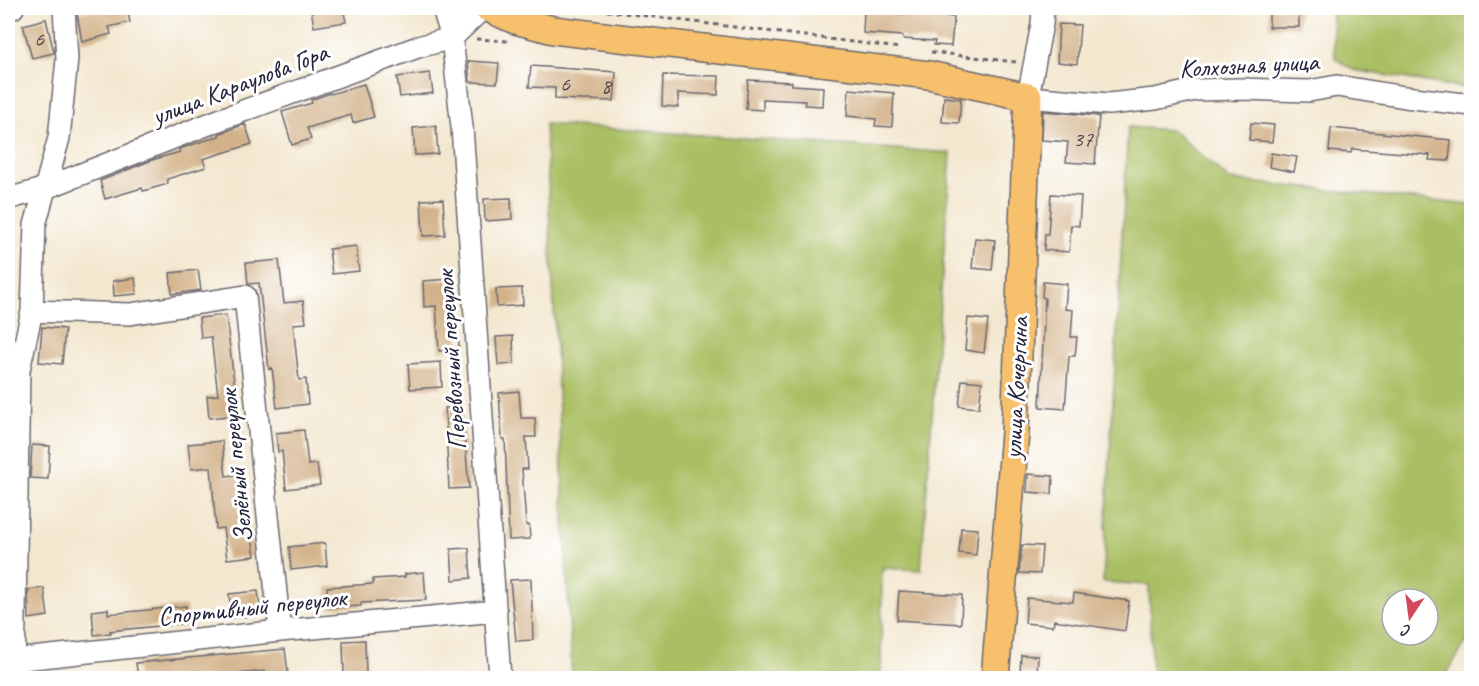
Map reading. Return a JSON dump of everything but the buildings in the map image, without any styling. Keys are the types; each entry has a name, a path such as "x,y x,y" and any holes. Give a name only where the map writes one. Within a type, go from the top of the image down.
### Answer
{"main road":[{"path":"488,8 515,20 553,30 929,75 1028,97"},
{"name":"улица Кочергина","path":"995,678 1015,433 1028,97"}],"street":[{"path":"8,9 13,8"},
{"path":"14,669 19,370 32,311 35,225 59,138 67,59 64,8"},
{"name":"Перевозный переулок","path":"443,8 452,38 462,127 500,678"},
{"name":"улица Караулова Гора","path":"8,199 46,188 224,118 418,47 452,38 483,8"},
{"name":"улица Кочергина","path":"1028,97 1043,8"},
{"name":"Колхозная улица","path":"1028,97 1109,104 1155,99 1195,90 1309,91 1337,86 1472,105"},
{"name":"Зелёный переулок","path":"32,311 130,314 245,296 280,630"},
{"name":"Спортивный переулок","path":"14,669 280,630 496,611"}],"path":[{"path":"562,8 611,12 907,49"},
{"path":"931,52 1034,64"}],"green space":[{"path":"1331,8 1471,8 1471,89 1353,70 1335,58"},
{"path":"545,124 951,153 921,570 882,568 881,678 572,678"},
{"path":"1128,127 1172,130 1230,180 1471,205 1471,634 1444,678 1152,678 1149,585 1103,582"}]}
